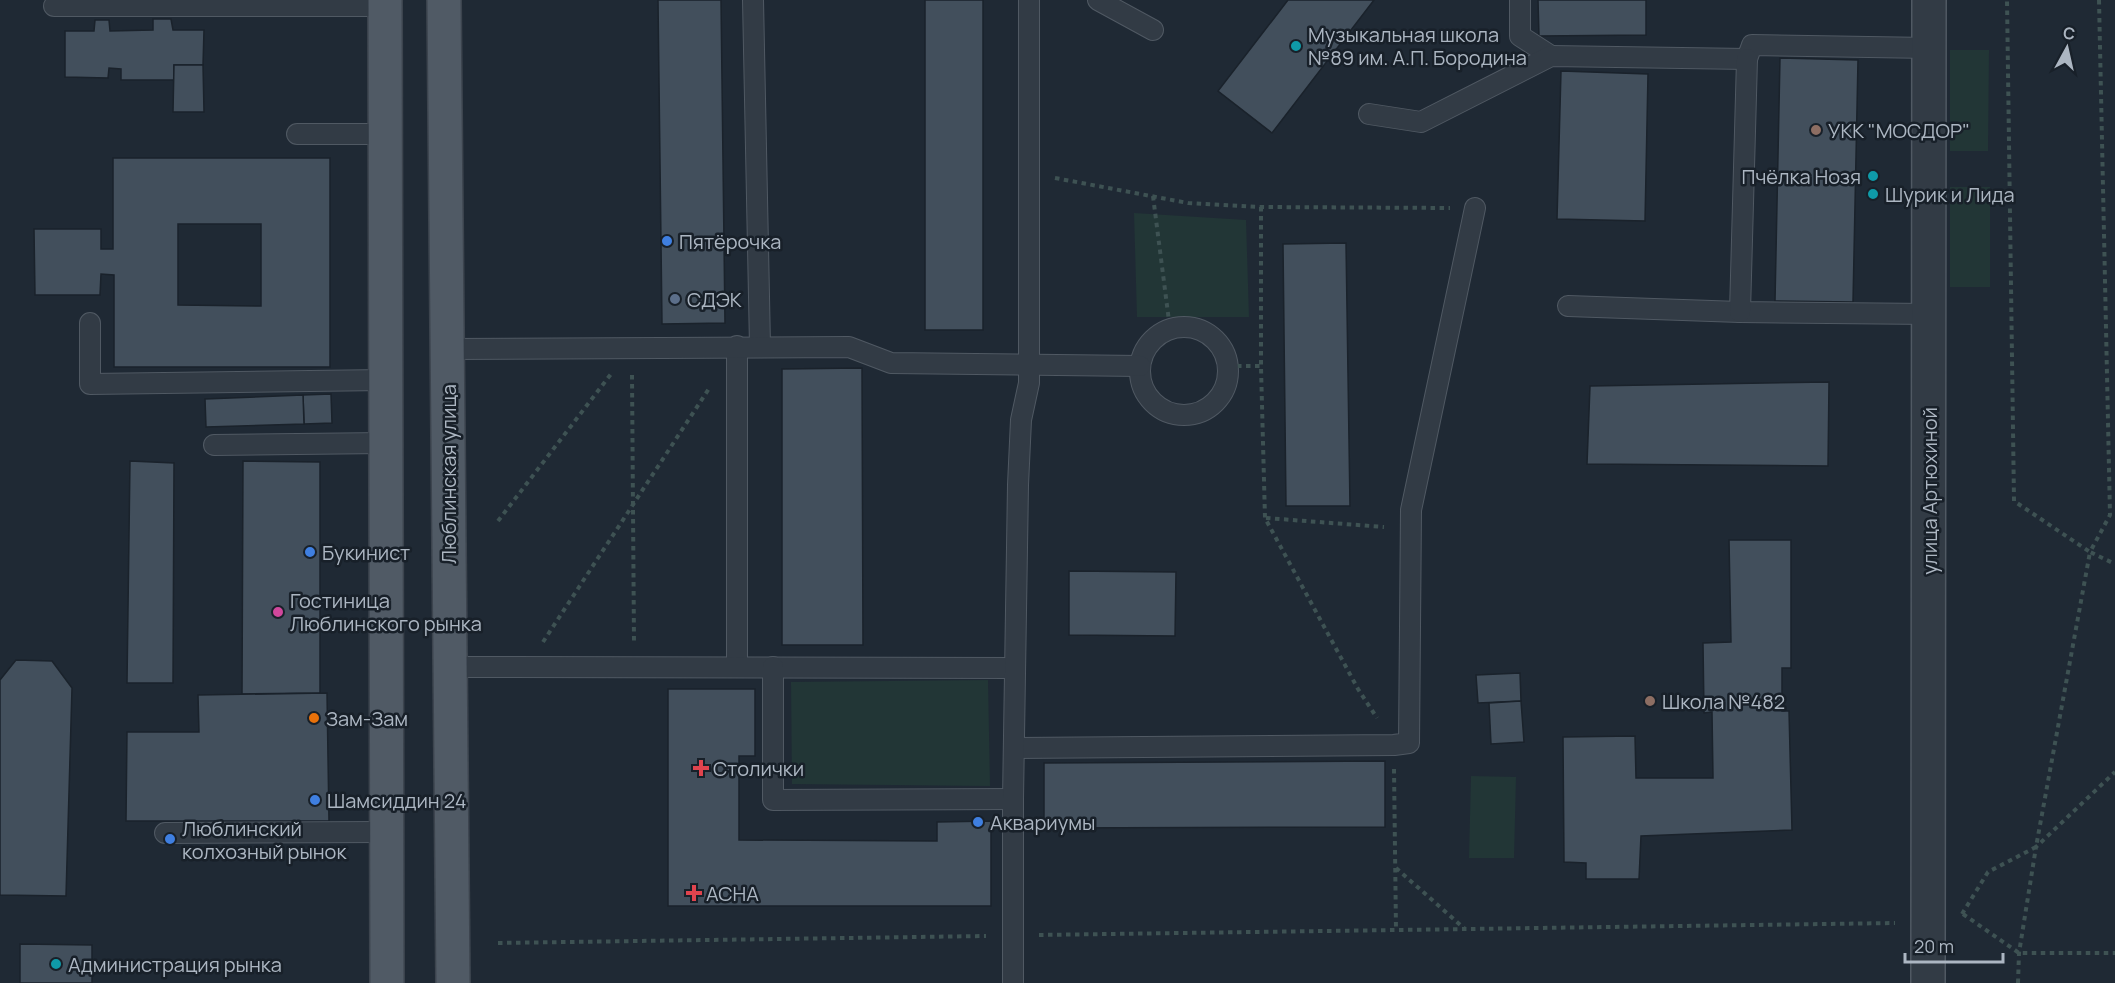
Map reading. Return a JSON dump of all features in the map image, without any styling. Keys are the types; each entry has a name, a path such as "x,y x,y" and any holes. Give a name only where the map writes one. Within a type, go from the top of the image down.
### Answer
{"main road":[{"name":"Люблинская улица","path":"444,0 453,983"},
{"path":"385,3 384,442 387,983"}],"street":[{"name":"улица Артюхиной","path":"1928,983 1929,0"}],"lane":[{"path":"753,0 760,346"},
{"path":"1013,983 1013,799 1021,420 1029,383 1029,0"},
{"path":"1098,0 1153,30"},
{"path":"1520,0 1520,36 1551,56"},
{"path":"54,6 385,3"},
{"path":"1740,312 1747,59 1752,45 1929,48"},
{"path":"1369,114 1421,122 1551,56 1747,59"},
{"path":"297,134 384,134"},
{"path":"1014,748 1394,746 1409,743 1411,510 1475,208"},
{"path":"1568,306 1740,312 1929,314"},
{"path":"90,323 90,384 384,380"},
{"path":"1182,326 1195,327 1207,332 1224,351 1229,376 1225,389 1217,401 1193,415 1179,415 1166,412 1154,404 1140,380 1140,366 1149,343 1159,334 1182,326"},
{"path":"737,346 737,667"},
{"path":"447,349 849,347 891,363 1140,366"},
{"path":"214,445 384,442"},
{"path":"449,667 1015,668"},
{"path":"773,668 773,800 1013,799"},
{"path":"165,833 386,832"}],"path":[{"path":"2007,0 2014,501 2090,552 2115,564"},
{"path":"2018,983 2019,953 2036,847 2090,552 2110,515 2099,0"},
{"path":"1029,173 1188,203 1261,207 1475,208"},
{"path":"1153,196 1170,329"},
{"path":"1261,207 1261,366 1265,518 1358,689 1394,746 1396,930"},
{"path":"527,667 737,346"},
{"path":"632,347 635,667"},
{"path":"498,521 632,347"},
{"path":"1228,366 1261,366"},
{"path":"1265,518 1410,529"},
{"path":"1963,914 1988,872 2036,847 2115,772"},
{"path":"1396,867 1465,929"},
{"path":"498,943 1928,921 1963,914 2019,953 2115,953"}],"green space":[{"path":"1950,50 1989,50 1988,151 1950,151"},
{"path":"1950,187 1990,187 1990,287 1950,287"},
{"path":"1134,213 1246,220 1249,317 1137,317"},
{"path":"988,680 990,786 792,784 791,682"},
{"path":"1471,776 1516,777 1514,858 1469,858"}],"building":[{"path":"658,0 721,0 725,323 662,324"},
{"path":"925,0 983,0 983,330 925,330"},
{"name":"Музыкальная школа №89 им. А.П. Бородина","path":"1288,0 1374,0 1272,133 1218,91"},
{"path":"1538,0 1646,0 1646,35 1539,36"},
{"path":"153,19 171,19 173,30 204,30 203,65 174,65 174,80 121,80 121,69 109,68 108,78 65,77 65,31 94,31 95,20 109,20 110,31 153,30"},
{"path":"1780,58 1858,60 1853,302 1775,301"},
{"path":"174,65 203,65 204,112 173,112"},
{"path":"1561,71 1648,74 1645,221 1557,219"},
{"path":"113,158 330,158 330,367 114,367 114,275 101,274 100,295 35,295 34,229 101,229 101,249 113,249","holes":["178,224 261,224 261,306 178,305"]},
{"path":"1346,243 1350,506 1286,506 1283,244"},
{"path":"862,368 863,645 782,645 782,369"},
{"path":"1829,382 1828,466 1587,464 1590,386"},
{"path":"331,394 332,423 304,424 303,395"},
{"path":"303,395 304,424 206,427 205,399"},
{"path":"130,461 174,463 173,683 127,683"},
{"path":"243,461 320,462 320,693 242,694"},
{"path":"1729,540 1791,540 1791,668 1782,668 1782,711 1789,711 1792,830 1641,836 1639,879 1586,879 1586,863 1564,862 1563,737 1635,736 1636,778 1713,778 1712,712 1704,713 1703,643 1731,642"},
{"path":"1069,571 1176,572 1175,636 1069,635"},
{"path":"16,660 52,661 72,688 66,896 0,895 0,680"},
{"path":"1520,673 1521,701 1478,703 1476,675"},
{"path":"668,689 755,689 755,756 739,756 739,840 937,841 937,822 991,821 991,906 668,906"},
{"path":"327,693 329,821 126,821 127,732 199,732 198,695"},
{"path":"1521,701 1524,742 1491,744 1489,703"},
{"path":"1385,761 1385,827 1044,828 1044,763"},
{"name":"Администрация рынка","path":"20,944 92,945 92,983 20,983"}],"place":[{"name":"Музыкальная школа №89 им. А.П. Бородина","path":"1296,46"},
{"name":"УКК \"МОСДОР\"","path":"1816,130"},
{"name":"Пчёлка Нозя","path":"1873,176"},
{"name":"Шурик и Лида","path":"1873,194"},
{"name":"Пятёрочка","path":"667,241"},
{"name":"СДЭК","path":"675,299"},
{"name":"Букинист","path":"310,552"},
{"name":"Гостиница Люблинского рынка","path":"278,612"},
{"name":"Школа №482","path":"1650,701"},
{"name":"Зам-Зам","path":"314,718"},
{"name":"Столички","path":"701,768"},
{"name":"Шамсиддин 24","path":"315,800"},
{"name":"Аквариумы","path":"978,822"},
{"name":"Люблинский колхозный рынок","path":"170,839"},
{"name":"АСНА","path":"694,893"},
{"name":"Администрация рынка","path":"56,964"}]}
